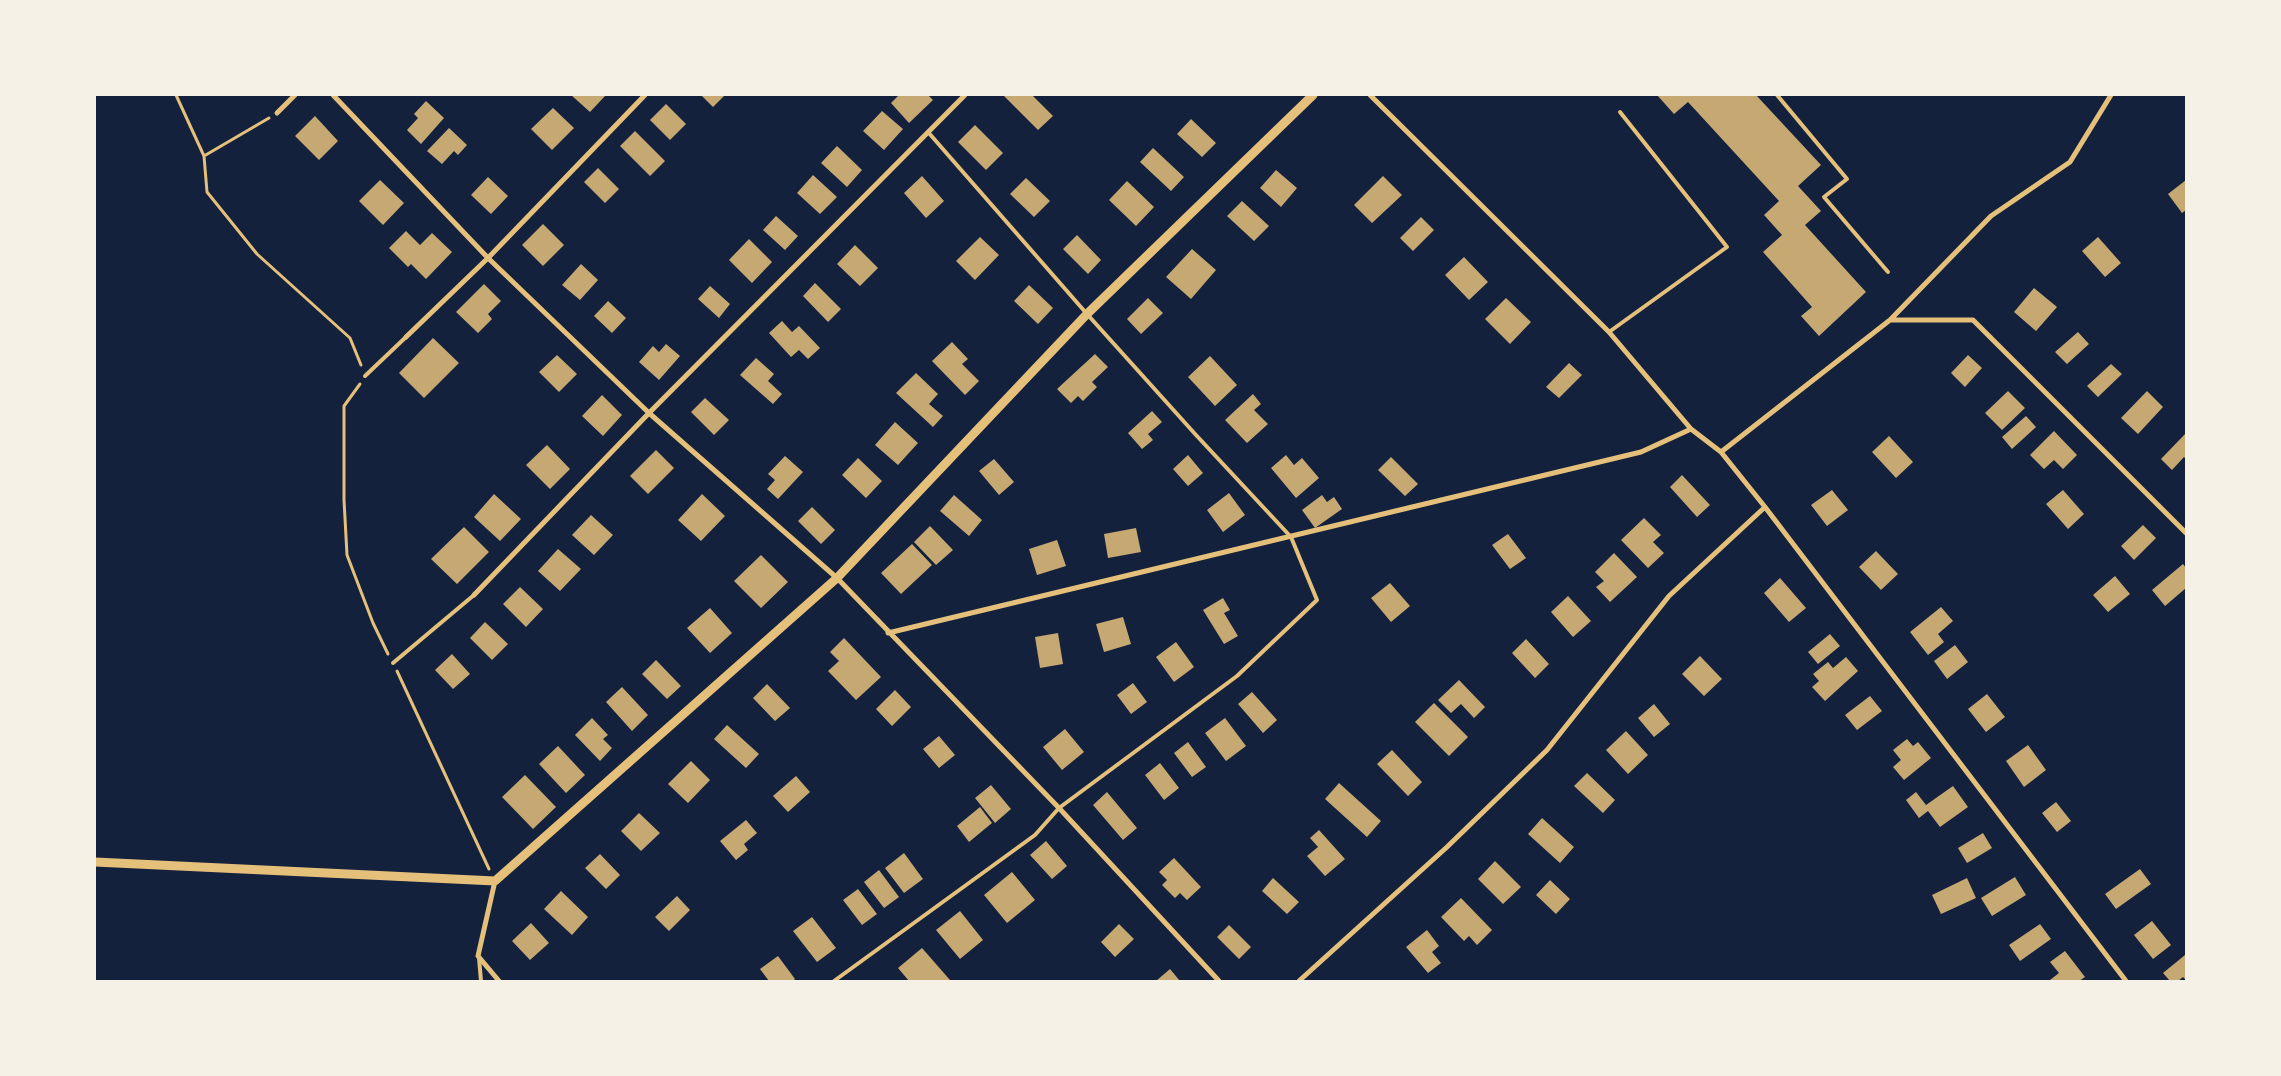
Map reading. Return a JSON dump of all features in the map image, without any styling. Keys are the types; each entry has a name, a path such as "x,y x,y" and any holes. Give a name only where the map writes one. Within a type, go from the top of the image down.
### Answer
{"street":[{"path":"277,113 295,95"},
{"path":"333,95 488,258 649,413 837,578 888,633 1059,808 1218,981"},
{"path":"406,337 488,258 645,95"},
{"path":"474,595 649,413 965,95"},
{"path":"499,981 478,956 495,881 837,578 1088,314 1313,95"},
{"path":"1370,95 1609,332 1691,429 1721,452 1766,507 2126,981"},
{"path":"1721,452 1890,320 1991,216 2070,162 2111,95"},
{"path":"1890,320 1973,320 2186,533"},
{"path":"888,633 1641,452 1691,429"},
{"path":"1299,981 1447,847 1547,750 1668,596 1766,507"},
{"path":"95,862 495,881"}],"lane":[{"path":"1777,95 1847,179 1824,197 1888,272"},
{"path":"1609,332 1726,247 1620,112"},
{"path":"834,981 1035,834 1059,808 1237,676 1317,600 1291,536 1196,435 928,132"},
{"path":"366,376 406,337"},
{"path":"393,662 474,595"},
{"path":"478,956 481,981"}],"path":[{"path":"176,95 204,156 207,192 257,254 350,338 366,376 344,406 344,500 347,555 373,623 495,881"},
{"path":"204,156 277,113"}],"building":[{"path":"571,95 606,95 590,112"},
{"path":"701,95 725,95 713,107"},
{"path":"899,95 928,95 933,100 909,123 891,103"},
{"path":"1003,95 1032,95 1053,116 1038,130"},
{"path":"1657,95 1756,95 1821,165 1798,186 1821,211 1805,225 1866,292 1819,336 1801,316 1812,307 1763,252 1782,235 1764,215 1779,201 1688,102 1674,114"},
{"path":"426,101 444,118 421,144 407,130 418,118 414,114"},
{"path":"666,104 686,124 670,140 650,120"},
{"path":"553,108 574,128 552,150 531,129"},
{"path":"882,111 903,129 884,150 863,131"},
{"path":"315,116 338,141 319,160 295,136"},
{"path":"1191,119 1216,143 1202,157 1177,134"},
{"path":"975,125 1003,153 986,170 958,142"},
{"path":"449,128 467,145 458,155 454,151 442,164 427,151"},
{"path":"635,131 665,161 650,176 620,146"},
{"path":"837,146 862,170 847,187 821,163"},
{"path":"1153,148 1184,177 1171,191 1140,162"},
{"path":"598,168 619,189 605,203 584,182"},
{"path":"1276,170 1297,188 1281,207 1260,188"},
{"path":"813,175 837,197 820,214 797,193"},
{"path":"922,176 944,201 926,218 904,193"},
{"path":"1383,176 1402,195 1372,223 1354,205"},
{"path":"488,177 508,196 491,214 471,195"},
{"path":"1026,178 1050,201 1034,217 1010,194"},
{"path":"380,180 404,203 383,225 359,201"},
{"path":"2186,180 2186,210 2182,213 2168,194"},
{"path":"1127,181 1154,207 1136,226 1109,200"},
{"path":"1242,201 1269,226 1254,241 1227,216"},
{"path":"776,216 798,236 785,250 763,230"},
{"path":"1421,217 1434,230 1413,251 1400,238"},
{"path":"543,224 564,245 543,266 522,245"},
{"path":"406,231 420,245 432,233 452,252 426,279 411,264 408,267 389,248"},
{"path":"1077,235 1101,260 1088,274 1063,249"},
{"path":"980,237 999,255 975,280 956,261"},
{"path":"2098,237 2121,263 2105,277 2082,251"},
{"path":"749,239 772,262 752,283 729,260"},
{"path":"855,245 878,268 860,286 837,264"},
{"path":"1192,249 1216,270 1191,299 1166,277"},
{"path":"1464,257 1488,282 1469,300 1445,275"},
{"path":"581,264 598,280 580,300 562,285"},
{"path":"815,283 841,309 828,322 803,296"},
{"path":"484,284 501,301 488,314 492,319 478,333 456,312"},
{"path":"1029,285 1053,308 1038,324 1014,301"},
{"path":"710,286 730,304 719,318 698,299"},
{"path":"2034,288 2057,307 2036,331 2014,312"},
{"path":"1148,298 1163,313 1141,334 1127,319"},
{"path":"1506,298 1531,322 1510,344 1485,319"},
{"path":"608,301 626,318 612,333 594,316"},
{"path":"782,321 792,332 799,326 820,348 808,359 799,350 791,357 769,333"},
{"path":"2078,332 2089,344 2067,364 2055,352"},
{"path":"433,338 459,363 424,398 399,373"},
{"path":"952,342 968,359 962,364 979,381 965,395 932,361"},
{"path":"666,344 680,356 659,380 639,362 653,346 659,352"},
{"path":"1095,354 1108,367 1092,382 1097,387 1083,401 1078,396 1071,403 1057,389"},
{"path":"557,355 577,374 559,392 539,372"},
{"path":"1968,355 1982,368 1965,387 1951,373"},
{"path":"1210,356 1237,385 1215,406 1188,377"},
{"path":"756,358 774,374 768,381 782,394 773,404 740,375"},
{"path":"1569,363 1582,375 1559,398 1546,387"},
{"path":"2111,364 2122,374 2098,397 2087,386"},
{"path":"916,373 938,394 929,404 943,416 933,427 896,393"},
{"path":"2008,391 2025,408 2002,430 1985,413"},
{"path":"2147,391 2163,407 2138,434 2121,418"},
{"path":"1253,394 1261,404 1254,410 1268,424 1247,443 1225,420"},
{"path":"602,395 622,415 603,436 582,416"},
{"path":"705,398 729,420 714,435 691,412"},
{"path":"1152,411 1162,422 1148,434 1153,440 1142,449 1128,433"},
{"path":"2026,416 2036,427 2012,449 2002,437"},
{"path":"895,422 918,443 898,465 875,445"},
{"path":"2054,431 2077,455 2063,469 2054,460 2044,469 2030,455"},
{"path":"2186,433 2186,459 2184,457 2172,470 2161,459"},
{"path":"1889,436 1913,462 1896,478 1872,452"},
{"path":"547,445 570,469 550,489 526,465"},
{"path":"656,450 674,468 648,494 630,476"},
{"path":"1188,455 1203,473 1188,486 1173,469"},
{"path":"1286,455 1294,465 1302,458 1319,478 1296,498 1271,468"},
{"path":"785,456 803,472 778,499 767,489 775,480 768,474"},
{"path":"1391,457 1418,484 1405,496 1378,470"},
{"path":"858,458 882,481 866,498 842,475"},
{"path":"994,459 1014,482 999,495 979,471"},
{"path":"1682,475 1710,505 1697,517 1670,487"},
{"path":"1832,490 1848,510 1827,526 1811,505"},
{"path":"2063,490 2084,514 2068,529 2046,504"},
{"path":"1229,493 1245,515 1223,532 1207,510"},
{"path":"494,494 521,519 500,541 474,517"},
{"path":"702,494 725,516 701,541 678,520"},
{"path":"954,495 982,520 969,536 940,511"},
{"path":"1322,495 1327,502 1334,497 1342,509 1315,528 1302,510"},
{"path":"812,507 835,530 821,544 798,521"},
{"path":"591,515 613,535 594,555 572,535"},
{"path":"1644,518 1661,535 1653,542 1664,553 1648,568 1621,540"},
{"path":"2143,525 2156,538 2134,560 2121,546"},
{"path":"930,526 953,550 936,565 914,542"},
{"path":"464,527 489,552 457,584 431,559"},
{"path":"1136,528 1141,552 1108,558 1104,534"},
{"path":"1508,534 1526,558 1510,569 1492,545"},
{"path":"1057,540 1066,566 1037,575 1029,549"},
{"path":"912,544 932,565 901,594 881,573"},
{"path":"558,549 581,569 560,591 538,571"},
{"path":"1876,551 1898,574 1881,590 1859,567"},
{"path":"1614,553 1637,577 1610,602 1596,587 1604,581 1595,572"},
{"path":"761,555 788,582 761,608 734,581"},
{"path":"2183,564 2186,568 2186,588 2165,606 2152,590"},
{"path":"2115,576 2130,594 2108,612 2093,595"},
{"path":"1780,578 1806,608 1789,622 1764,593"},
{"path":"1390,583 1410,606 1391,622 1371,598"},
{"path":"520,587 543,609 526,627 503,604"},
{"path":"1568,596 1591,621 1573,637 1551,612"},
{"path":"1223,598 1230,610 1224,613 1238,636 1224,644 1203,610"},
{"path":"1941,607 1953,621 1938,634 1944,642 1928,655 1910,632"},
{"path":"710,608 732,633 710,653 687,628"},
{"path":"1123,617 1131,644 1104,652 1096,624"},
{"path":"485,622 508,644 492,660 470,638"},
{"path":"1058,633 1063,664 1040,668 1035,637"},
{"path":"1830,634 1840,646 1818,664 1808,652"},
{"path":"844,638 881,677 856,700 828,671 839,661 830,652"},
{"path":"1526,639 1549,664 1535,678 1512,653"},
{"path":"1176,642 1194,667 1174,682 1156,657"},
{"path":"1955,645 1968,662 1947,679 1934,661"},
{"path":"452,654 470,674 453,689 435,670"},
{"path":"1700,656 1722,679 1704,696 1682,674"},
{"path":"1846,657 1858,671 1825,701 1812,687 1819,681 1813,674 1828,662 1833,668"},
{"path":"656,660 681,686 667,699 642,674"},
{"path":"1459,680 1485,707 1474,718 1461,704 1451,713 1438,700"},
{"path":"1133,683 1147,702 1131,714 1117,695"},
{"path":"767,684 790,708 775,721 753,698"},
{"path":"622,687 648,715 632,731 606,702"},
{"path":"895,690 911,707 892,726 876,709"},
{"path":"1252,692 1277,720 1263,733 1238,704"},
{"path":"1987,694 2005,717 1986,732 1968,709"},
{"path":"1870,696 1882,711 1857,730 1845,715"},
{"path":"1434,703 1468,737 1449,756 1415,722"},
{"path":"1654,704 1670,724 1654,737 1638,718"},
{"path":"592,718 608,735 603,739 612,748 600,761 575,735"},
{"path":"1225,718 1246,746 1226,761 1205,733"},
{"path":"727,725 759,754 746,768 714,739"},
{"path":"1065,729 1084,752 1062,770 1043,747"},
{"path":"1626,731 1648,755 1628,774 1606,750"},
{"path":"939,736 955,755 939,768 923,749"},
{"path":"1907,739 1913,746 1918,742 1931,758 1904,780 1893,767 1901,760 1893,750"},
{"path":"1188,742 1206,767 1192,777 1174,753"},
{"path":"2028,745 2046,770 2024,787 2006,761"},
{"path":"558,746 585,775 566,793 539,764"},
{"path":"1392,750 1422,782 1408,796 1377,764"},
{"path":"691,761 710,780 688,803 668,784"},
{"path":"1160,763 1179,788 1164,800 1145,775"},
{"path":"1587,773 1615,800 1603,813 1574,786"},
{"path":"525,775 556,807 533,829 502,797"},
{"path":"796,776 810,792 788,812 773,796"},
{"path":"1339,783 1381,821 1367,837 1325,799"},
{"path":"991,785 1011,809 995,823 975,798"},
{"path":"1953,786 1968,807 1940,827 1928,811 1919,818 1906,800 1916,792 1926,805"},
{"path":"1107,792 1137,828 1123,840 1093,805"},
{"path":"2056,802 2071,821 2057,832 2042,813"},
{"path":"980,807 992,823 969,842 957,826"},
{"path":"639,813 660,833 641,851 621,831"},
{"path":"1542,818 1574,847 1560,863 1528,834"},
{"path":"746,820 757,833 744,844 748,850 736,860 720,841"},
{"path":"1319,830 1345,859 1325,876 1307,856 1318,847 1310,838"},
{"path":"1983,833 1992,848 1967,863 1958,848"},
{"path":"1046,841 1067,866 1052,879 1030,855"},
{"path":"904,853 923,879 904,893 885,868"},
{"path":"600,854 620,875 606,889 585,868"},
{"path":"1174,858 1201,887 1187,900 1180,893 1175,898 1162,885 1167,880 1159,872"},
{"path":"1495,861 1521,887 1503,904 1478,879"},
{"path":"2140,869 2151,884 2116,909 2105,894"},
{"path":"879,870 899,897 884,908 864,882"},
{"path":"1012,872 1035,900 1007,923 984,895"},
{"path":"2015,877 2026,895 1992,916 1981,898"},
{"path":"1273,878 1299,902 1287,914 1262,891"},
{"path":"1967,878 1976,898 1941,914 1932,895"},
{"path":"1550,880 1570,899 1556,914 1536,895"},
{"path":"858,889 877,914 862,925 843,900"},
{"path":"561,891 588,917 572,935 544,909"},
{"path":"677,896 690,910 669,931 655,917"},
{"path":"1461,898 1492,930 1477,945 1469,936 1464,941 1441,917"},
{"path":"960,911 983,940 960,959 936,930"},
{"path":"812,917 836,948 817,962 793,931"},
{"path":"2152,921 2171,945 2153,959 2134,935"},
{"path":"531,923 549,943 530,960 512,941"},
{"path":"1119,924 1134,939 1115,957 1101,942"},
{"path":"2040,924 2051,939 2020,961 2009,945"},
{"path":"1229,925 1251,947 1239,959 1217,937"},
{"path":"1427,930 1439,946 1432,952 1441,963 1428,973 1406,947"},
{"path":"922,948 949,981 909,981 898,968"},
{"path":"2065,951 2085,977 2079,981 2050,980 2059,973 2050,962"},
{"path":"2185,955 2186,980 2183,977 2178,981 2170,981 2163,973"},
{"path":"778,956 795,979 793,981 769,981 760,969"},
{"path":"1170,969 1180,981 1156,981"}]}
